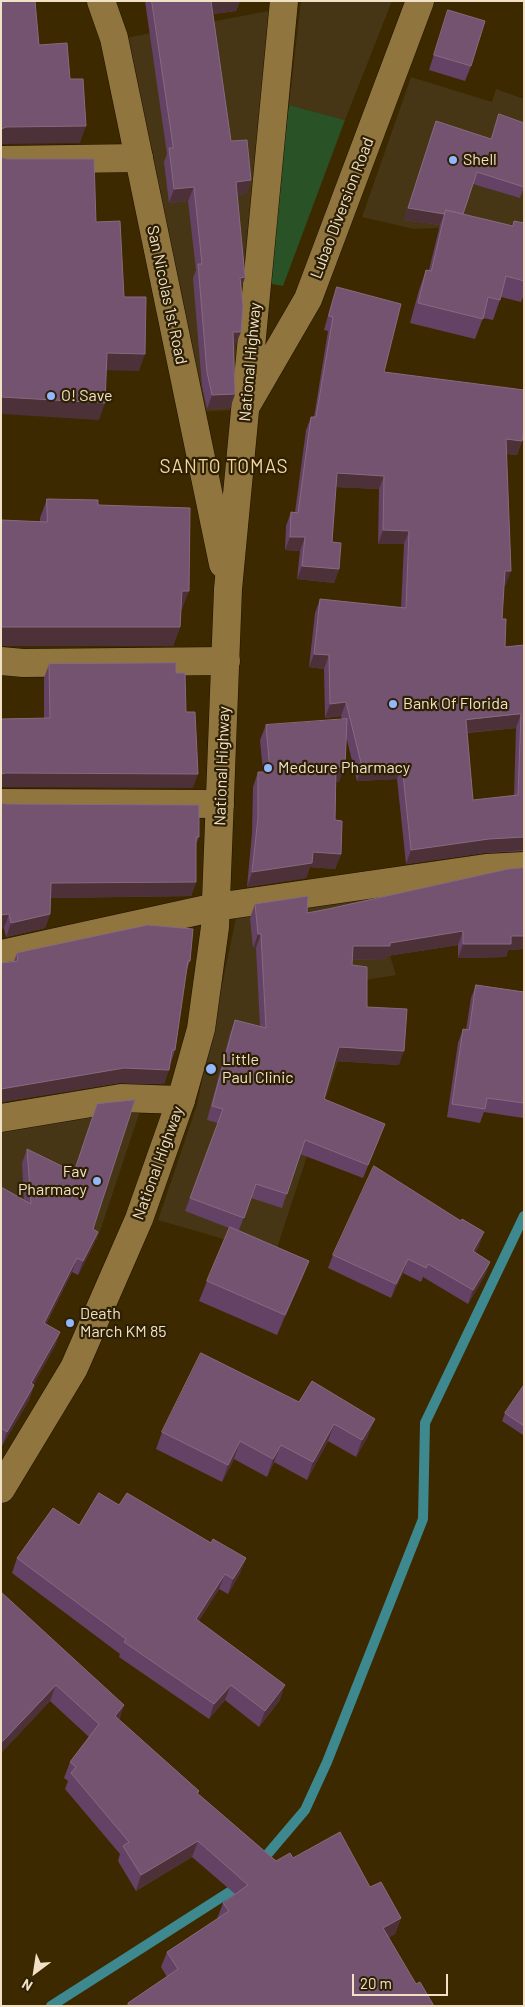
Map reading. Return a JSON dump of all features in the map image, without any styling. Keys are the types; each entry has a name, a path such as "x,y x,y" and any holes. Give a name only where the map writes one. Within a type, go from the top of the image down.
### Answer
{"main road":[{"name":"San Nicolas 1st Road","path":"101,1 114,38 228,590"},
{"name":"National Highway","path":"1,1489 74,1368 139,1218 181,1100 201,1029 216,907 228,590 284,1"},
{"name":"Lubao Diversion Road","path":"246,406 308,299 420,1"},
{"path":"1,160 139,158"},
{"path":"1,661 23,663 226,661"},
{"path":"1,803 220,804"},
{"path":"1,954 216,907 486,868 524,866"},
{"path":"1,1118 121,1098 181,1100"}],"shaded area":[{"path":"301,1 392,1 345,120 289,105"},
{"path":"269,11 236,406 235,410 197,412 125,38"},
{"name":"Shell","path":"411,77 492,102 496,89 524,99 524,224 414,229 362,217"},
{"path":"370,892 396,975 323,987 341,1052 275,1254 158,1220 197,1105 237,913"},
{"path":"142,1105 97,1240 1,1195 1,1132"}],"green space":[{"path":"289,105 345,120 283,286 267,283"}],"building":[{"path":"1,1 35,1 39,45 67,43 70,79 83,79 86,126 6,127 1,129"},
{"path":"152,1 211,1 231,141 247,140 251,180 236,182 245,277 240,278 243,306 241,332 233,332 235,394 212,395 207,372 198,264 202,264 194,187 174,189 169,148 173,148"},
{"path":"448,10 485,21 471,66 434,55"},
{"path":"499,114 524,123 524,187 477,172 463,214 446,210 444,214 408,208 436,121 491,139"},
{"path":"1,157 7,159 94,159 96,222 120,221 124,297 146,297 145,354 107,353 105,403 1,397"},
{"path":"446,210 513,226 514,221 524,223 524,281 506,276 500,300 488,297 483,319 418,303 426,270 431,271"},
{"path":"337,287 401,304 384,372 524,390 524,429 522,441 506,439 511,571 505,571 502,619 506,619 505,647 524,645 524,837 489,839 411,850 402,765 362,767 346,702 330,704 329,655 314,654 320,599 406,608 409,531 383,530 384,476 337,473 332,542 341,543 339,569 302,566 305,537 290,537 291,512 298,513 311,417 316,417 333,317 329,316","holes":["521,714 518,795 473,800 466,720"]},
{"path":"47,499 98,500 98,505 190,508 189,591 182,591 180,627 1,627 1,520 47,522"},
{"path":"176,663 176,673 185,673 186,712 195,712 198,774 1,774 1,719 50,718 49,664"},
{"path":"347,719 345,767 336,767 335,820 342,821 341,854 313,852 312,863 252,872 258,818 258,772 270,772 266,725"},
{"path":"1,803 199,805 199,837 196,837 196,882 51,883 50,914 11,923 9,914 1,915"},
{"path":"524,868 524,936 511,936 511,944 463,944 463,931 390,943 390,946 353,946 352,965 367,967 367,1007 407,1009 404,1051 339,1047 324,1099 385,1124 368,1165 305,1140 287,1194 256,1184 244,1218 190,1198 223,1109 212,1106 235,1020 266,1028 261,934 258,934 255,904 308,896 307,913 508,869"},
{"path":"148,925 193,929 190,961 188,961 175,1050 172,1050 169,1070 124,1068 1,1089 1,963 18,961 17,953"},
{"path":"476,985 524,992 524,1103 487,1098 485,1109 452,1104 463,1029 469,1030"},
{"path":"135,1100 93,1229 98,1232 83,1261 77,1258 44,1323 60,1332 31,1383 34,1385 7,1432 1,1428 1,1187 31,1204 27,1149 74,1172 97,1104"},
{"path":"374,1166 461,1221 462,1219 484,1232 473,1251 490,1262 473,1290 428,1264 426,1268 408,1259 396,1284 333,1255"},
{"path":"230,1227 309,1261 285,1315 207,1281"},
{"path":"201,1353 299,1402 312,1381 375,1419 362,1440 334,1424 313,1462 281,1445 273,1459 240,1441 228,1465 162,1432"},
{"path":"524,1385 524,1426 505,1413"},
{"path":"99,1493 119,1505 127,1493 211,1543 213,1539 246,1558 233,1579 225,1574 196,1619 285,1685 265,1711 231,1685 214,1704 124,1642 126,1639 17,1558 53,1508 79,1525"},
{"path":"1,1592 124,1705 115,1716 199,1791 197,1793 276,1861 290,1853 293,1858 340,1832 370,1887 381,1882 401,1918 383,1928 416,1984 420,1982 434,2006 130,2006 128,2003 178,1969 167,1952 229,1911 223,1903 248,1885 198,1841 141,1875 123,1846 129,1842 71,1773 76,1767 70,1762 99,1724 56,1685 3,1741 1,1740"}],"waterway":[{"path":"260,1863 305,1810 327,1762 423,1519 425,1423 524,1216"},
{"path":"51,2006 242,1884"}],"place":[{"name":"Shell","path":"453,160"},
{"name":"O! Save","path":"51,396"},
{"name":"Bank Of Florida","path":"393,704"},
{"name":"Medcure Pharmacy","path":"268,768"},
{"name":"Little Paul Clinic","path":"211,1069"},
{"name":"Fav Pharmacy","path":"97,1181"},
{"name":"Death March KM 85","path":"70,1323"}],"district":[{"name":"SANTO TOMAS","path":"224,467"}]}
